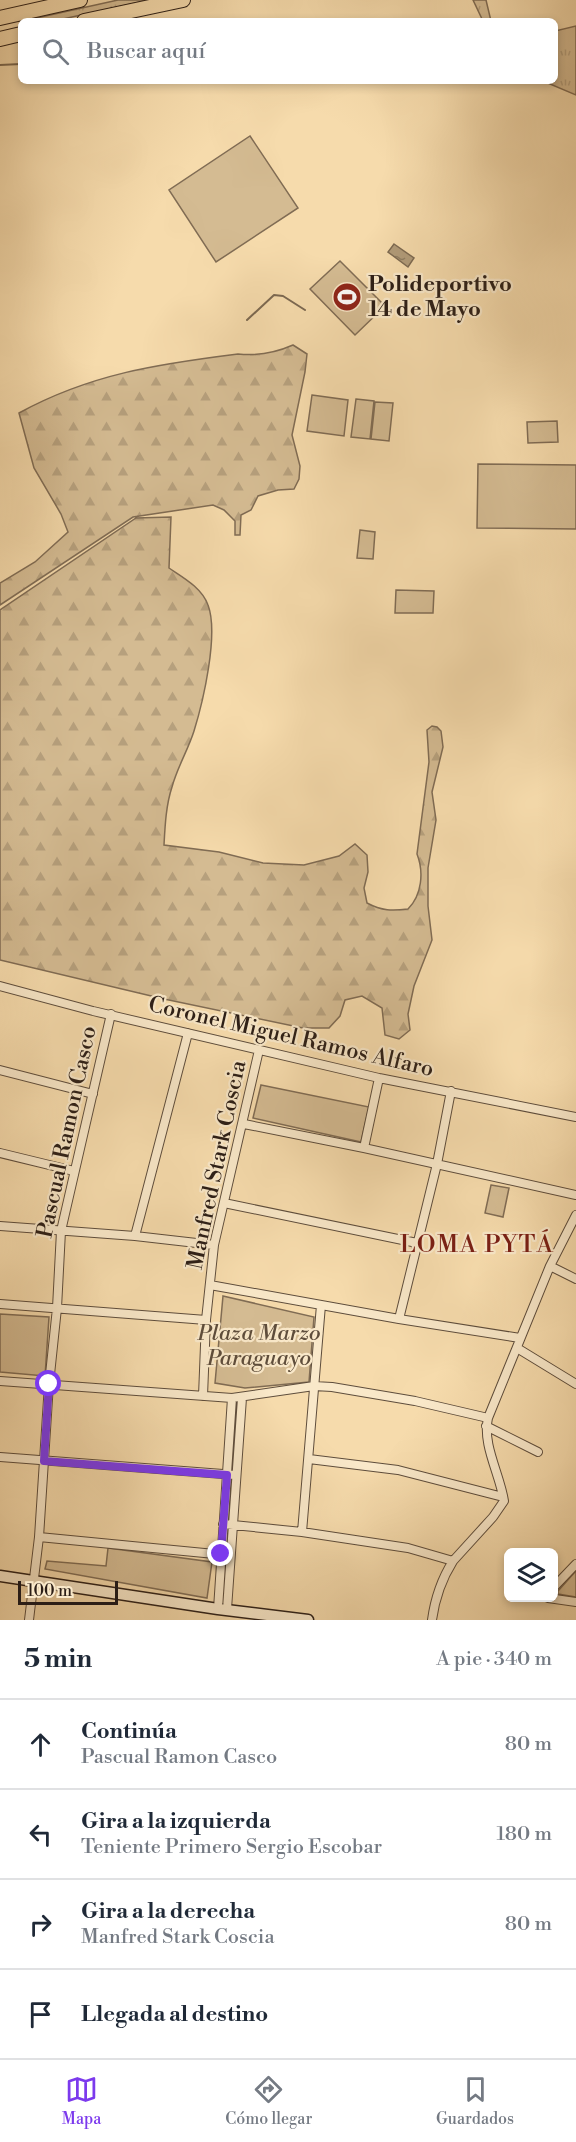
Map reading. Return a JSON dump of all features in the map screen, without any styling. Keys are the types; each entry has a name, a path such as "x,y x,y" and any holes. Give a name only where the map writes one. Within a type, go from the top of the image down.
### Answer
{"highway":[{"path":"0,18 80,0"},
{"path":"98,18 183,0"},
{"path":"0,39 18,35"}],"street":[{"name":"Coronel Miguel Ramos Alfaro","path":"0,986 379,1078 576,1117"},
{"name":"Pascual Ramon Casco","path":"29,1620 39,1537 61,1231 111,1014"},
{"path":"135,1236 188,1033"},
{"name":"Manfred Stark Coscia","path":"202,1396 206,1320 214,1245 260,1050"},
{"path":"0,1070 93,1094"},
{"path":"364,1148 379,1078"},
{"path":"399,1319 451,1091"},
{"path":"244,1124 576,1194"},
{"path":"0,1153 74,1171"},
{"path":"224,1203 417,1243"},
{"path":"432,1620 440,1584 453,1561 501,1508 503,1497 488,1440 487,1422 550,1266 576,1215"},
{"path":"0,1226 135,1236 214,1245"},
{"path":"550,1266 576,1279"},
{"path":"210,1286 520,1338"},
{"path":"0,1304 206,1320"},
{"path":"303,1532 321,1305"},
{"path":"517,1348 576,1384"},
{"path":"0,1381 232,1398 314,1386 355,1391 415,1401 487,1422 538,1452"},
{"path":"222,1609 228,1524 227,1475 232,1398"},
{"path":"228,1524 236,1475 242,1398"},
{"path":"0,1457 236,1475"},
{"path":"309,1459 398,1470 503,1497"},
{"path":"228,1524 303,1532 408,1548 453,1561"},
{"path":"39,1537 226,1555"},
{"path":"558,1583 576,1564"},
{"path":"0,1576 308,1620"},
{"path":"558,1599 576,1602"}],"green space":[{"path":"118,0 149,0 68,18 37,18"},
{"path":"473,0 486,0 490,18 482,18"},
{"path":"576,26 576,95 550,84 558,84 558,30"},
{"path":"250,136 298,208 216,262 169,190"},
{"name":"Polideportivo 14 de Mayo","path":"340,261 385,306 355,335 310,289"},
{"path":"293,345 307,354 292,435 300,466 299,479 294,489 278,490 258,496 251,510 241,515 240,535 235,535 235,521 224,510 213,505 133,517 0,605 0,583 35,562 68,532 61,514 34,468 19,413 72,389 125,373 209,358 266,353"},
{"path":"312,395 348,400 344,436 307,431"},
{"path":"356,399 374,401 370,439 351,437"},
{"path":"375,402 393,403 389,441 371,439"},
{"path":"557,421 558,442 528,443 527,422"},
{"path":"478,464 576,465 576,529 477,528"},
{"path":"171,517 169,568 192,584 205,599 211,618 212,633 202,703 192,738 170,794 164,845 219,852 263,863 304,865 339,856 355,844 367,855 368,872 364,888 367,903 387,910 408,909 419,890 421,876 417,854 429,762 427,730 432,726 441,731 443,747 432,792 436,820 428,868 428,906 432,940 414,986 408,1014 410,1030 399,1039 385,1035 382,1008 362,996 345,1000 340,1016 329,1028 303,1028 164,999 0,960 0,610 136,518"},
{"path":"360,530 375,532 373,559 357,558"},
{"path":"396,590 434,591 433,613 395,613"},
{"path":"261,1085 369,1107 361,1142 253,1118"},
{"path":"491,1185 509,1188 503,1217 485,1213"},
{"name":"Plaza Marzo Paraguayo","path":"223,1296 314,1317 309,1382 245,1388 215,1383"},
{"path":"0,1314 49,1317 45,1376 0,1372"},
{"path":"108,1548 212,1562 207,1598 45,1569 47,1561 106,1566"},
{"path":"576,1571 576,1597 558,1594 558,1591"}],"water":[{"path":"394,244 414,258 408,267 388,252"}],"waterway":[{"path":"0,65 18,64"},
{"path":"247,320 274,295 283,296 305,310"}],"place":[{"name":"Polideportivo 14 de Mayo","path":"347,297"}],"district":[{"name":"LOMA PYTÁ","path":"477,1245"}],"route":[{"path":"49,1384 44,1461 227,1475 221,1554"}]}
